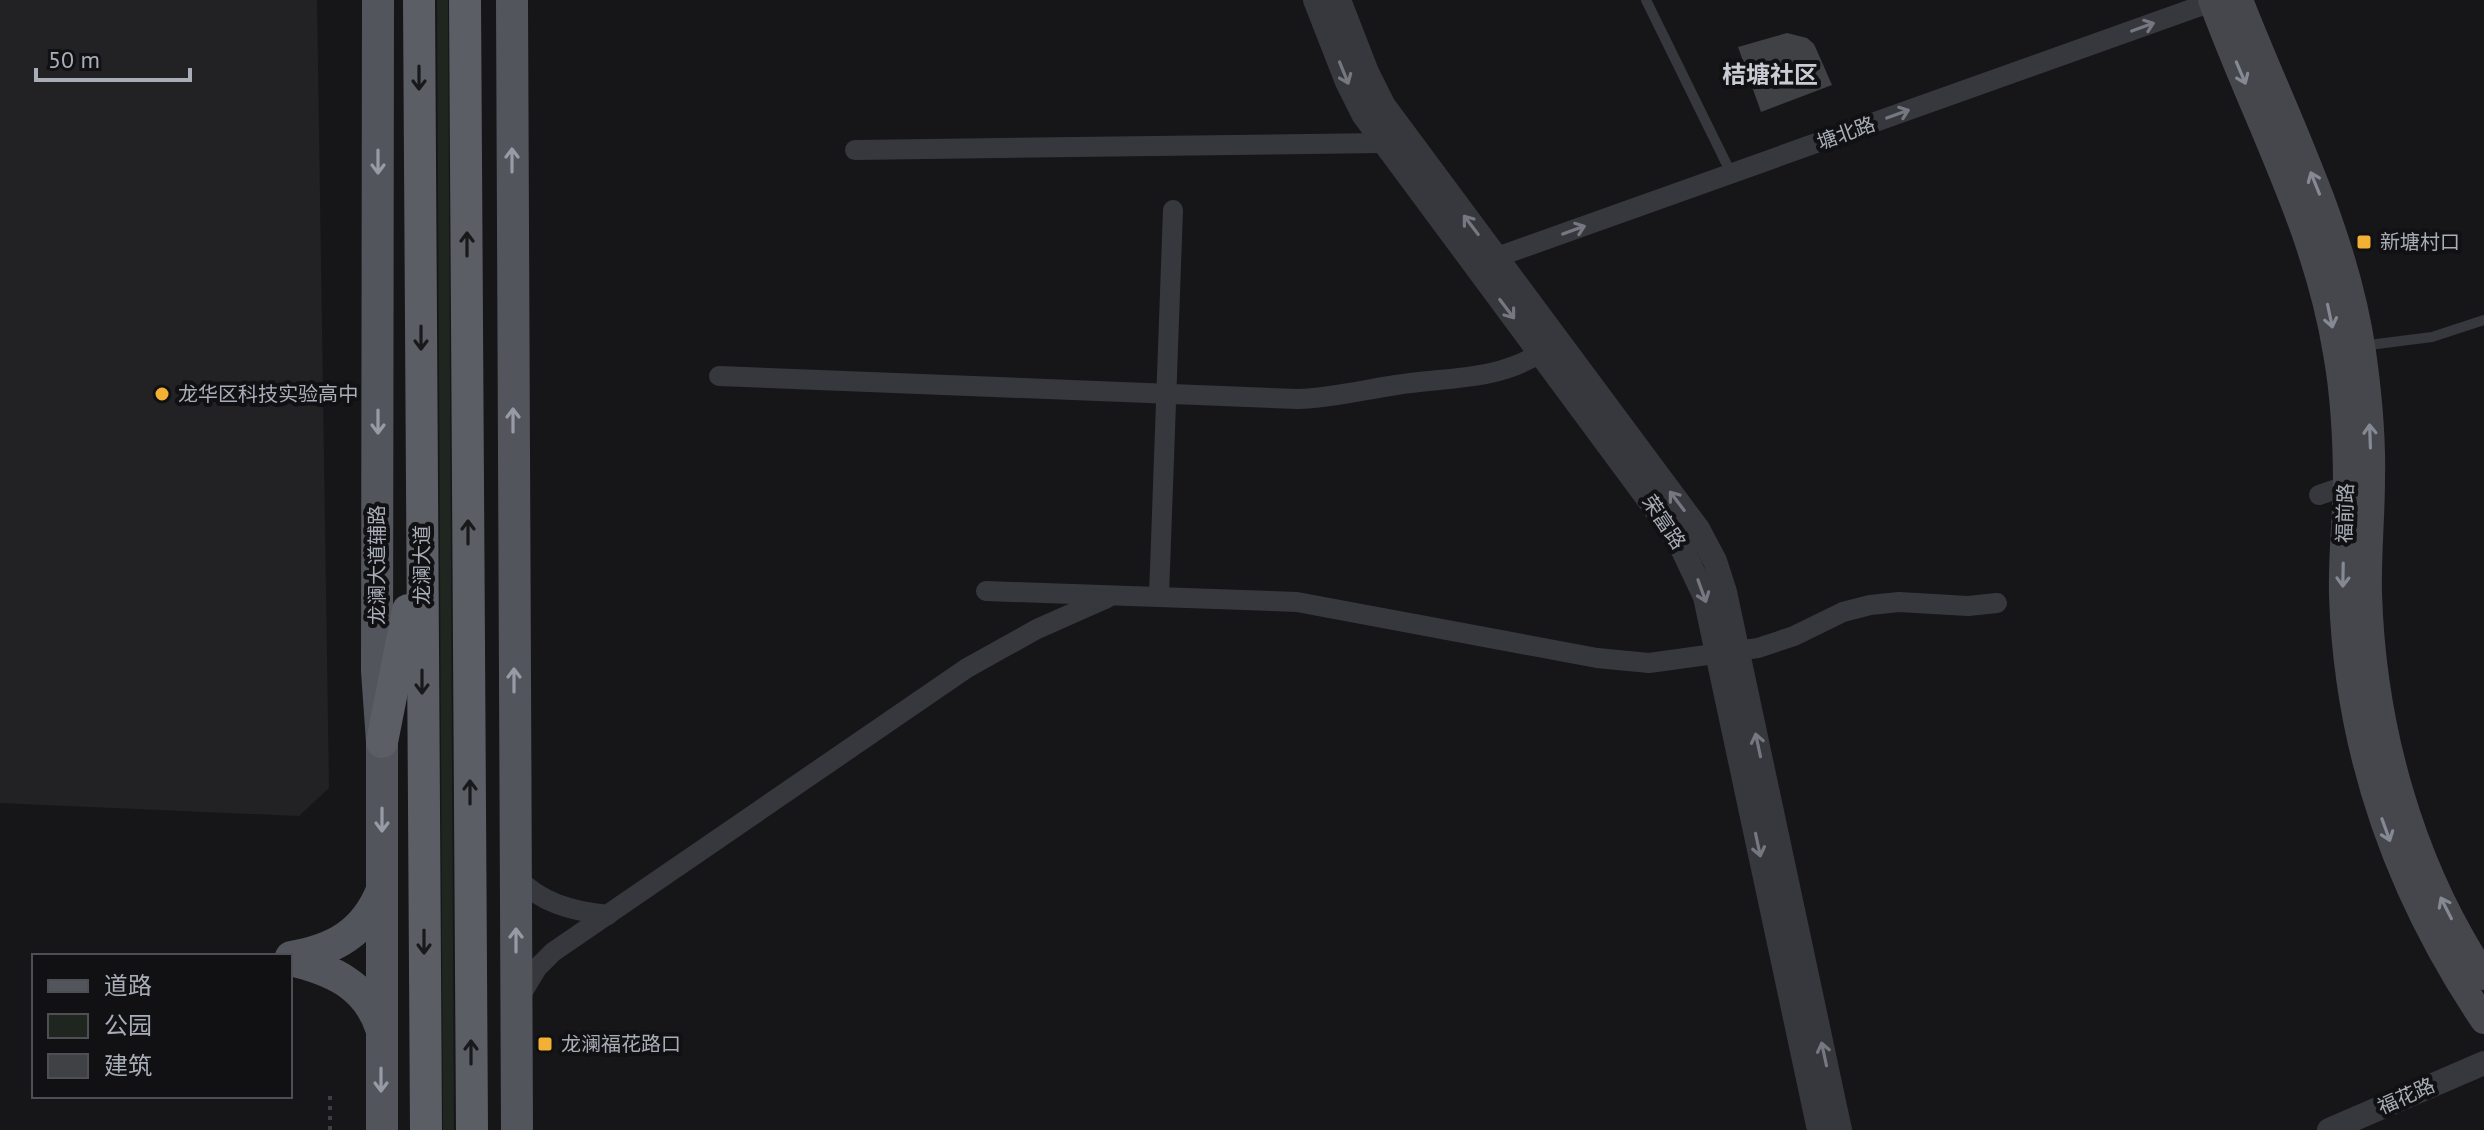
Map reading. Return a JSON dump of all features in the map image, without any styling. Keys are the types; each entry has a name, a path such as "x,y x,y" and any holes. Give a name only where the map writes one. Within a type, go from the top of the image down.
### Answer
{"highway":[{"name":"龙澜大道","path":"419,0 426,1130"},
{"path":"465,0 472,1130"},
{"path":"382,742 421,540"}],"main road":[{"name":"龙澜大道辅路","path":"378,0 377,671 382,742 382,1130"},
{"path":"512,0 517,1130"},
{"name":"福前路","path":"2220,0 2330,221 2348,285 2361,346 2370,416 2343,592 2345,638 2355,713 2381,816 2415,901 2435,941 2484,1020"},
{"name":"福前路","path":"2220,0 2306,229 2324,290 2345,418 2359,481 2368,548 2368,607 2375,680 2396,780 2420,850 2457,930 2484,976"},
{"path":"292,959 316,953 352,933 367,919 382,890"},
{"path":"292,960 318,966 344,979 365,995 381,1029"}],"street":[{"name":"荣富路","path":"1315,0 1347,82 1382,143 1485,262 1698,529 1715,561 1725,592 1728,653 1819,1130"},
{"name":"荣富路","path":"1339,0 1384,106 1540,353 1680,544 1705,597 1728,653 1840,1130"},
{"name":"塘北路","path":"1485,262 2220,0"},
{"path":"855,150 1382,143"},
{"path":"1159,596 1173,210"},
{"path":"719,376 1323,398 1393,385 1485,374 1530,360 1540,353"},
{"path":"2319,495 2359,481"},
{"path":"986,591 1297,602 1623,661 1649,663 1773,644 1843,612 1870,605 1899,602 1968,606 1997,603"},
{"path":"516,1003 537,968 553,952 967,668 1037,629 1114,594"},
{"path":"515,876 529,890 546,900 567,908 608,915"},
{"name":"福花路","path":"2329,1130 2484,1063"}],"lane":[{"path":"1646,0 1731,173"},
{"path":"2361,346 2432,337 2484,320"}],"path":[{"path":"330,1090 330,1130"}],"shaded area":[{"name":"龙华区科技实验高中","path":"0,0 317,0 329,788 299,816 0,803"}],"green space":[{"path":"437,0 448,0 454,1130 443,1130"}],"building":[{"path":"1787,33 1807,38 1814,44 1832,85 1761,112 1738,47"}],"place":[{"name":"新塘村口","path":"2364,242"},
{"name":"龙华区科技实验高中","path":"162,394"},
{"name":"龙澜福花路口","path":"545,1044"}],"district":[{"name":"桔塘社区","path":"1770,74"}]}
